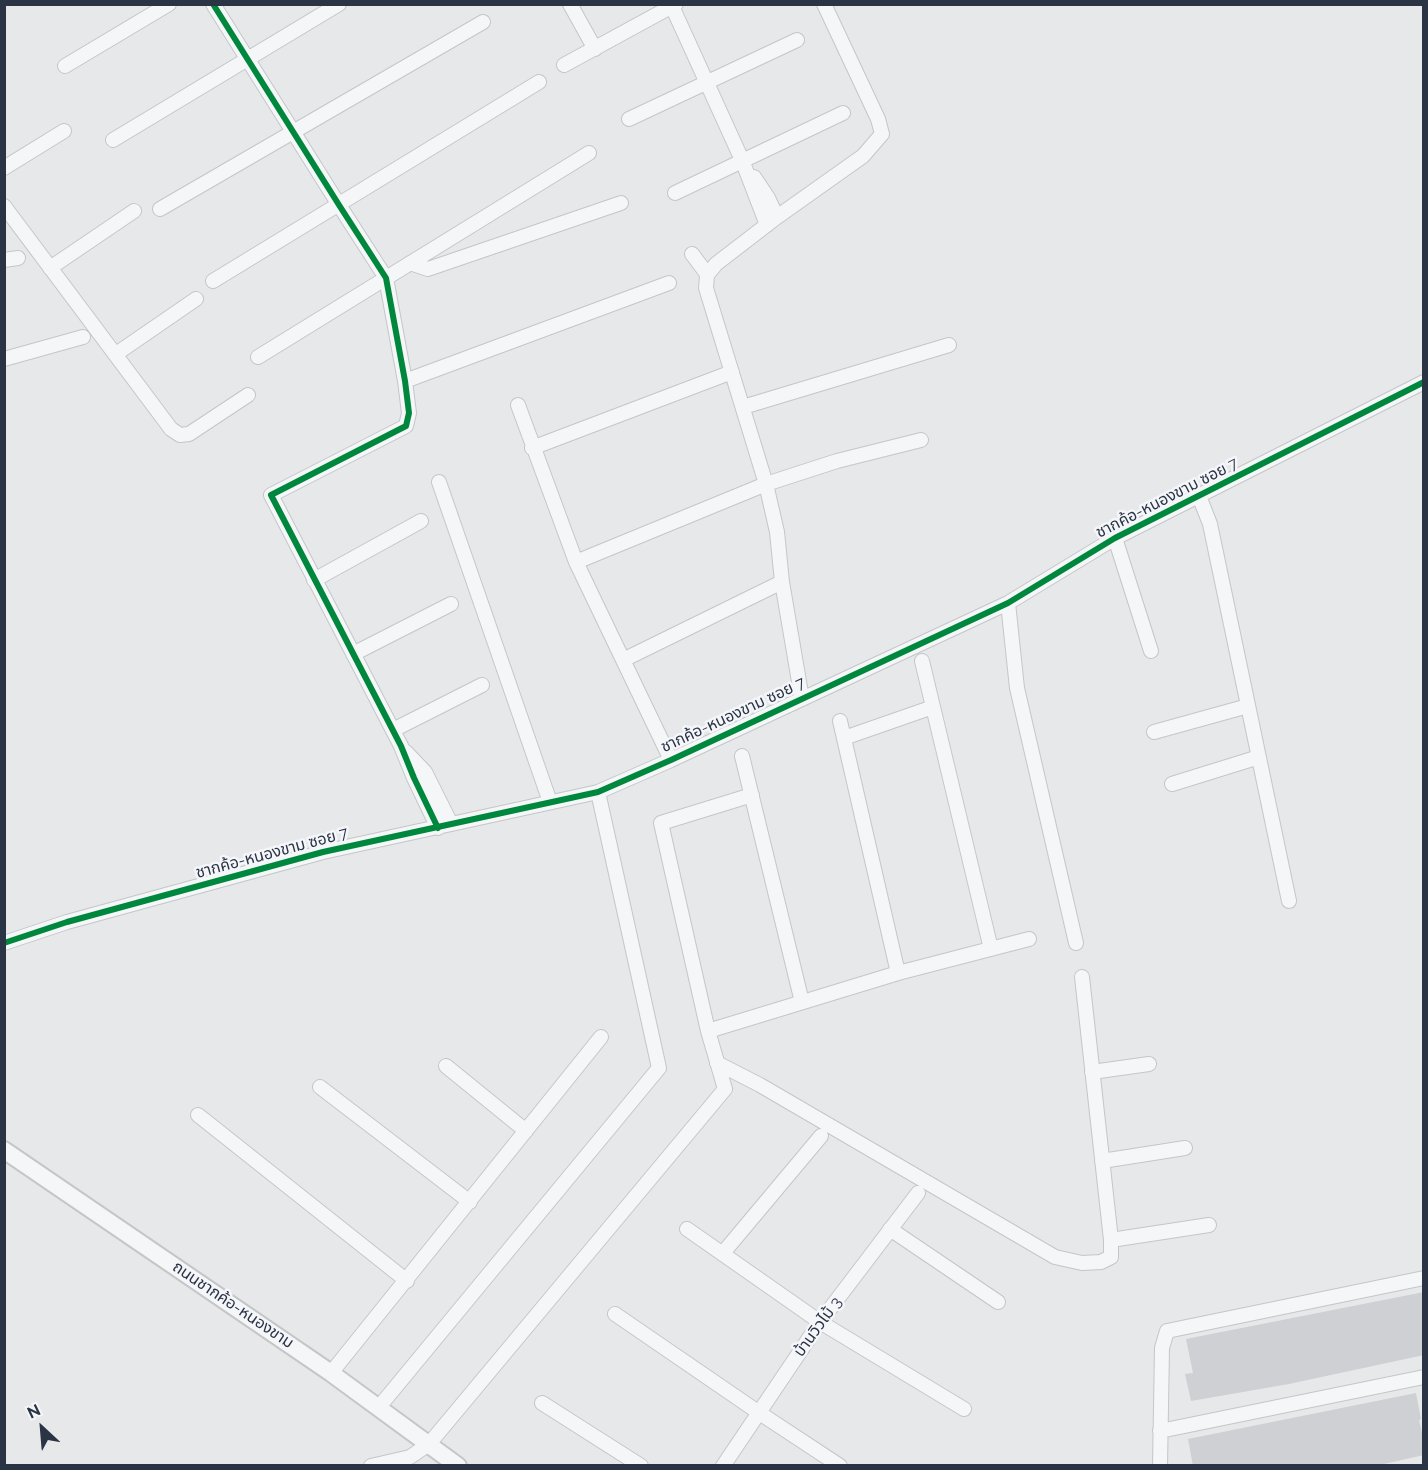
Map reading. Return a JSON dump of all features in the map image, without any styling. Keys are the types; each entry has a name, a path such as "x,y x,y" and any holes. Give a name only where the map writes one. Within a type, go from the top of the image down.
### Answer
{"street":[{"path":"65,66 169,4"},
{"path":"213,4 386,278 405,381 409,413 406,426 271,495 393,730 414,778 445,826"},
{"path":"113,140 339,4"},
{"path":"570,4 595,49"},
{"path":"802,699 782,582 777,532 766,484 706,288 707,274 716,264 863,156 882,135 878,119 824,4"},
{"path":"564,65 673,5 707,84 772,221"},
{"path":"160,209 483,22"},
{"path":"629,119 797,40"},
{"path":"213,280 539,82"},
{"path":"675,193 843,113"},
{"path":"4,168 64,131"},
{"path":"258,357 589,153"},
{"path":"410,263 428,269 621,202"},
{"path":"4,207 171,429 180,435 189,434 248,395"},
{"path":"50,268 134,211"},
{"path":"692,254 707,274"},
{"path":"405,381 669,283"},
{"path":"116,354 196,300"},
{"path":"4,359 82,337"},
{"path":"743,407 949,345"},
{"path":"532,448 732,372"},
{"name":"ชากค้อ-หนองขาม ซอย 7","path":"4,943 68,922 323,852 598,792 1008,603 1115,538 1424,381"},
{"path":"518,405 576,562 671,760"},
{"path":"576,562 766,484 837,461 921,440"},
{"path":"440,482 550,802"},
{"path":"1198,496 1210,524 1289,901"},
{"path":"314,580 421,521"},
{"path":"1115,538 1151,651"},
{"path":"623,660 782,582"},
{"path":"1008,603 1017,688 1076,943"},
{"path":"352,654 451,604"},
{"path":"922,661 991,949"},
{"path":"393,730 482,685"},
{"path":"1154,732 1248,706"},
{"path":"844,738 933,707"},
{"path":"840,721 898,973"},
{"path":"742,756 802,1002"},
{"path":"1173,784 1259,757"},
{"path":"379,1407 659,1068 598,792"},
{"path":"371,1466 410,1457 429,1444 725,1089 708,1031 661,823 752,795"},
{"path":"708,1031 898,973 1029,939"},
{"path":"717,1063 769,1090 1055,1257 1082,1263 1101,1262 1111,1257 1111,1240 1082,977"},
{"path":"331,1373 601,1037"},
{"path":"1092,1072 1149,1064"},
{"path":"446,1066 526,1131"},
{"path":"320,1088 470,1202"},
{"path":"198,1115 407,1281"},
{"path":"723,1253 821,1136"},
{"path":"1102,1161 1185,1148"},
{"name":"ถนนชากค้อ-หนองขาม","path":"4,1150 331,1373 458,1466"},
{"name":"บ้านวิวไม้ 3","path":"723,1466 820,1322 918,1193"},
{"path":"1111,1240 1209,1225"},
{"path":"687,1229 820,1322 964,1409"},
{"path":"890,1229 998,1302"},
{"path":"1160,1466 1162,1348 1167,1331 1424,1278"},
{"path":"615,1314 840,1466"},
{"path":"1160,1431 1424,1377"},
{"path":"542,1403 641,1466"}],"building":[{"path":"1424,1292 1424,1355 1289,1384 1191,1401 1185,1374 1193,1373 1186,1339"},
{"path":"1416,1393 1424,1455 1375,1466 1193,1466 1188,1439"}],"cycle path":[{"path":"213,4 386,278 405,381 409,413 406,426 271,495 401,746 438,828"},
{"path":"4,943 67,922 323,852 598,792 1008,603 1115,538 1424,382"}]}
